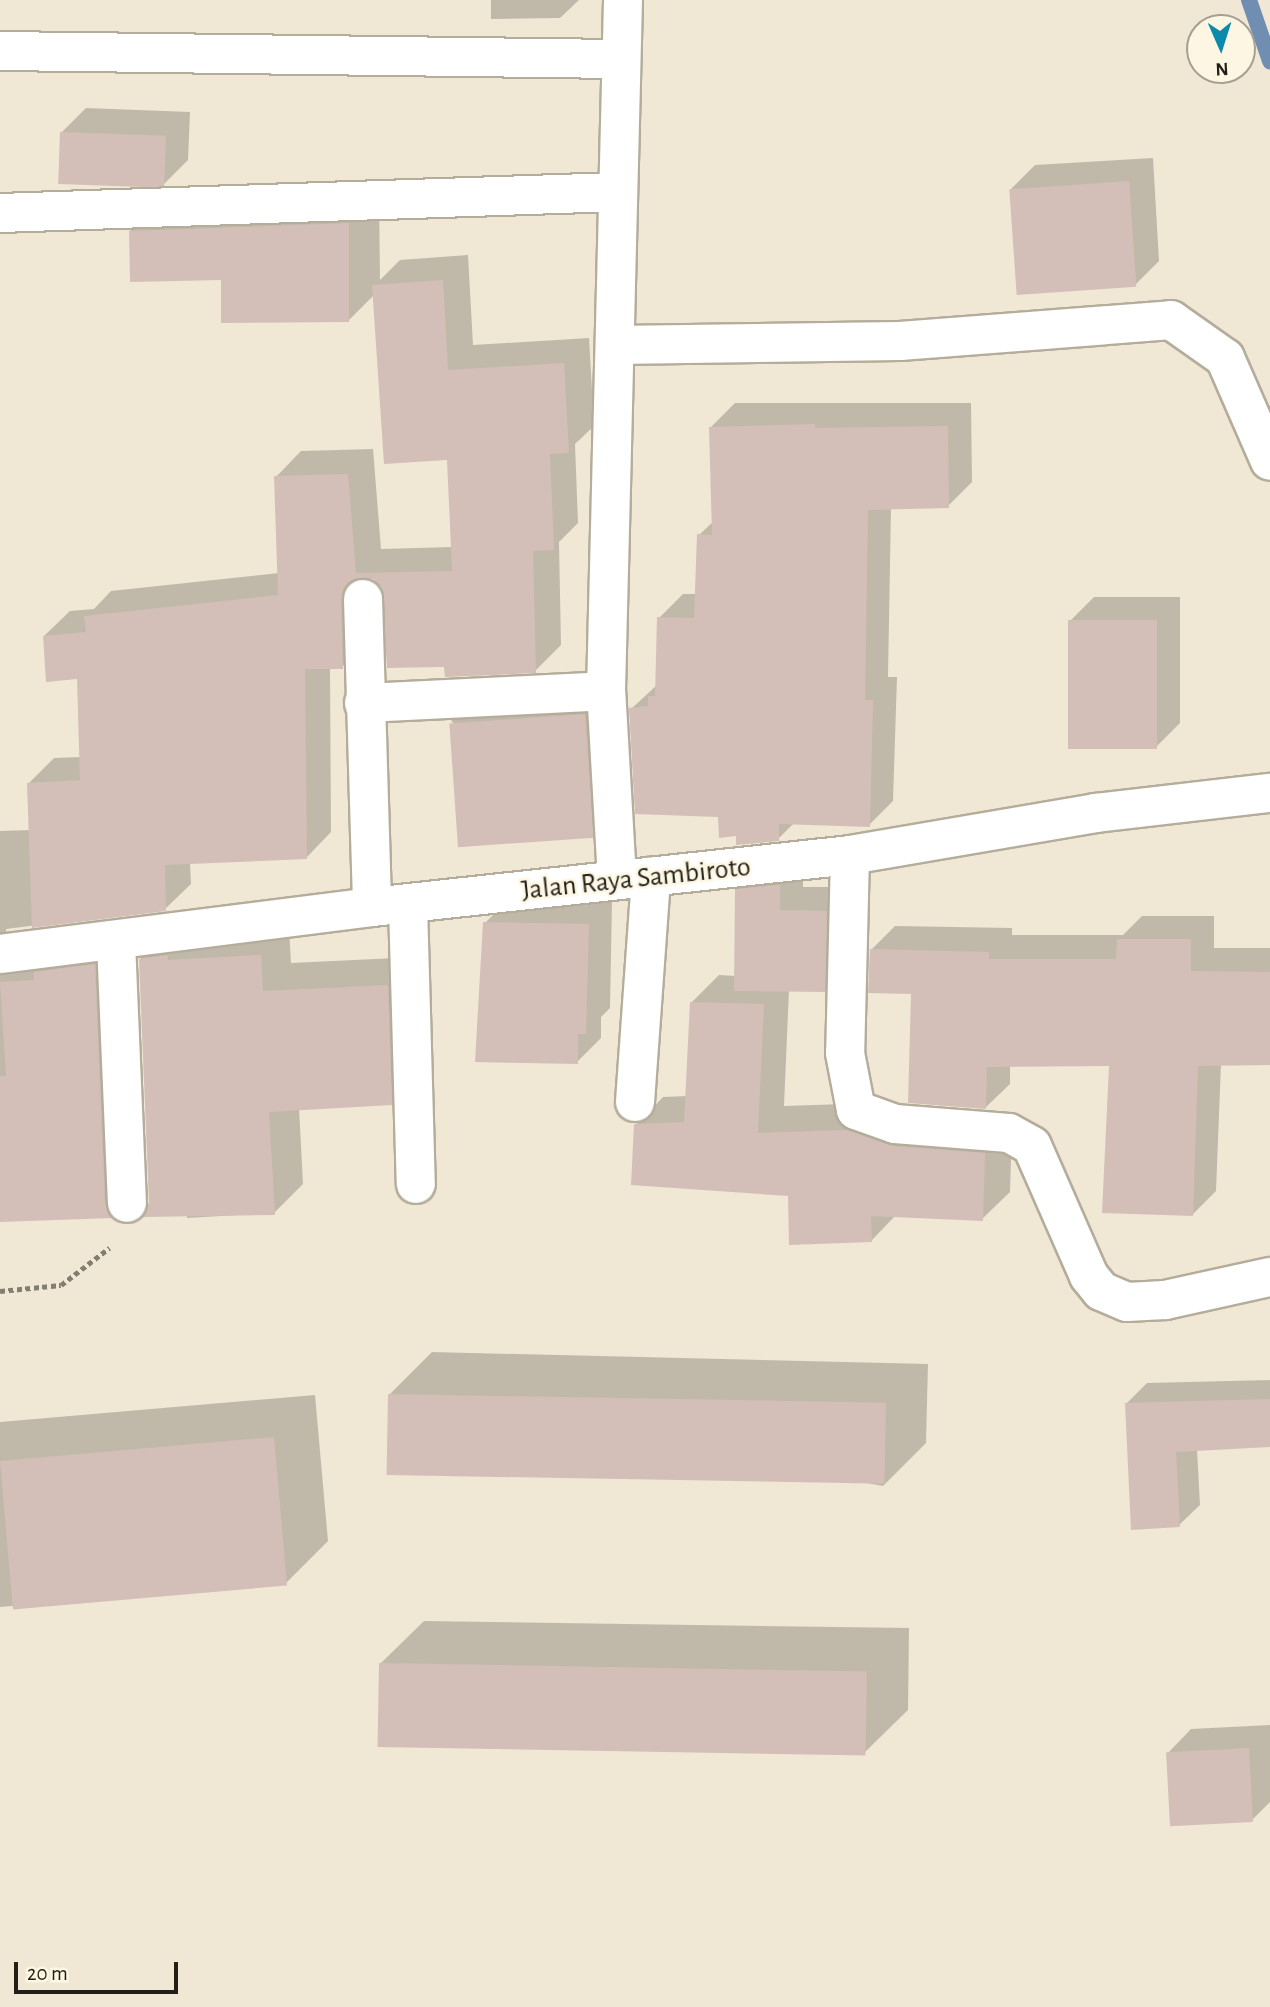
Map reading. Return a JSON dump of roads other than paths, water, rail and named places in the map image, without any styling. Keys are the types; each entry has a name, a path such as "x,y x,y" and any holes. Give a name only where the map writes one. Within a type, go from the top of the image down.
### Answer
{"street":[{"path":"623,0 619,59 606,691 634,878 635,1102"},
{"path":"0,51 619,59"},
{"path":"0,213 617,192"},
{"path":"615,345 900,341 1171,320 1225,358 1270,461"},
{"path":"363,599 364,703 390,906 416,1184"},
{"path":"364,703 606,691"},
{"name":"Jalan Raya Sambiroto","path":"0,954 116,942 390,906 850,855 1096,813 1270,793"},
{"path":"850,855 845,1053 856,1110 895,1124 1009,1133 1032,1146 1089,1276 1101,1291 1126,1303 1165,1300 1270,1278"},
{"path":"116,942 127,1203"}],"waterway":[{"path":"1249,0 1270,61"}]}
